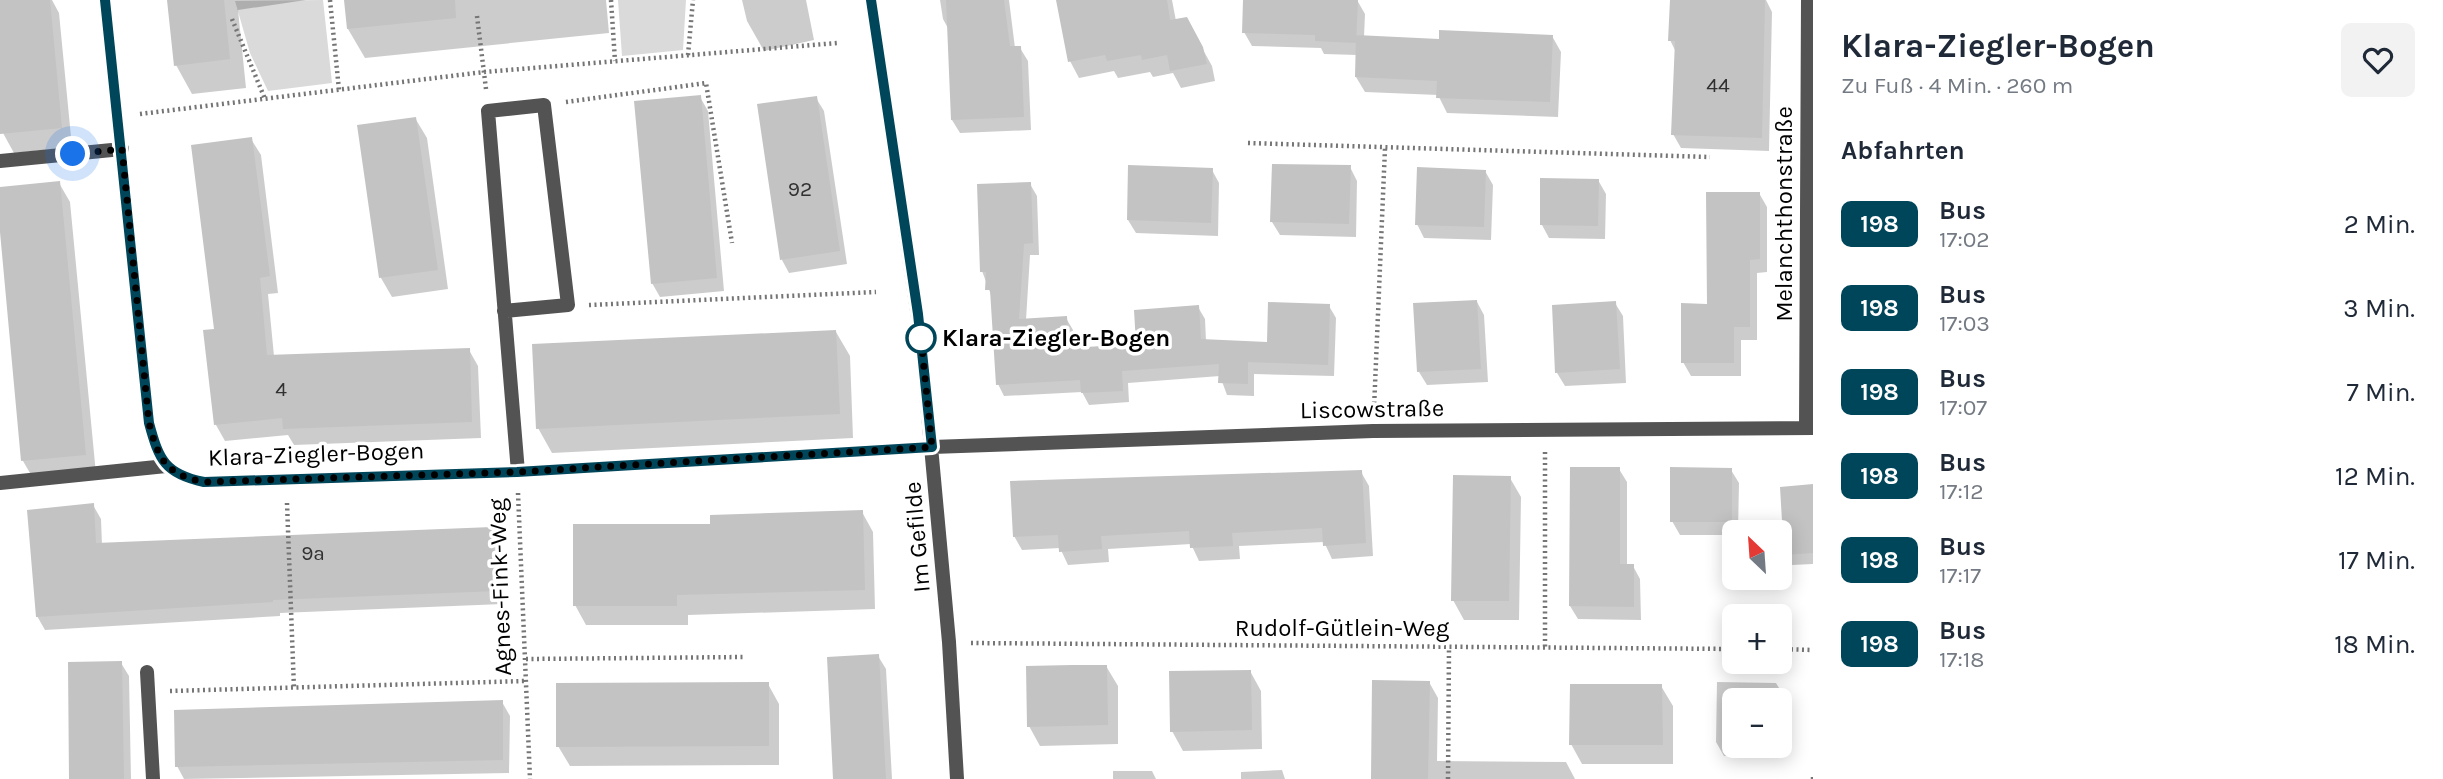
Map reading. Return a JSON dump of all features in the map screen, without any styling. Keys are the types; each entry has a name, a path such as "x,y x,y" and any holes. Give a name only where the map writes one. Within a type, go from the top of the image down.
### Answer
{"street":[{"path":"0,483 166,466 157,452 149,423 105,0"},
{"name":"Im Gefilde","path":"871,0 918,314 949,642 957,779"},
{"name":"Melanchthonstraße","path":"1808,0 1809,428"},
{"path":"488,111 544,105 568,305 504,311"},
{"name":"Agnes-Fink-Weg","path":"488,111 517,472"},
{"path":"0,161 122,149"},
{"name":"Liscowstraße","path":"932,447 1373,431 1809,428"},
{"name":"Klara-Ziegler-Bogen","path":"166,466 184,478 204,482 517,472 932,447"},
{"path":"147,672 153,779"}],"path":[{"path":"331,0 339,90"},
{"path":"611,0 615,61"},
{"path":"688,55 693,0"},
{"path":"477,16 488,111"},
{"path":"232,19 265,99"},
{"path":"118,117 484,72 837,43"},
{"path":"544,105 706,83 732,243"},
{"path":"1248,143 1710,157"},
{"path":"1374,398 1385,148"},
{"path":"568,305 876,292"},
{"path":"1545,430 1545,647"},
{"name":"Agnes-Fink-Weg","path":"517,472 530,779"},
{"path":"286,478 294,689"},
{"name":"Rudolf-Gütlein-Weg","path":"949,642 1722,649"},
{"path":"1448,779 1449,647"},
{"path":"1792,649 1813,650"},
{"path":"525,659 745,657"},
{"path":"148,691 526,681"}],"shaded area":[{"path":"323,0 332,83 268,91 250,53 235,1"},
{"path":"618,0 686,0 683,50 622,56"}],"building":[{"path":"0,0 50,0 62,128 0,134"},
{"path":"167,0 224,0 230,59 174,66"},
{"path":"344,0 455,0 456,18 347,29"},
{"path":"946,0 1004,0 1010,46 1021,46 1024,117 951,120"},
{"path":"1056,0 1167,0 1170,20 1187,17 1203,47 1207,64 1170,71 1167,55 1142,60 1141,55 1107,61 1105,55 1068,62"},
{"path":"1243,0 1358,0 1356,43 1315,41 1315,35 1242,33"},
{"path":"1670,0 1765,0 1762,138 1671,135 1675,41 1668,41"},
{"path":"1439,30 1553,35 1550,102 1436,98 1437,81 1355,77 1356,35 1439,39"},
{"path":"701,95 717,278 651,284 634,101"},
{"path":"817,96 840,251 780,260 757,104"},
{"path":"416,117 438,270 379,278 357,125"},
{"path":"252,137 270,276 260,278 267,355 470,348 472,422 283,429 282,418 214,425 203,330 214,329 191,145"},
{"path":"1272,164 1351,165 1349,224 1270,222"},
{"path":"1128,165 1213,168 1211,223 1127,220"},
{"path":"1417,167 1486,170 1484,227 1415,225"},
{"path":"1540,178 1599,179 1598,226 1540,225"},
{"path":"60,181 86,455 21,461 0,232 0,187"},
{"path":"1031,182 1033,243 1024,244 1019,319 1067,316 1069,348 1136,344 1134,310 1199,305 1201,339 1267,342 1268,302 1330,304 1328,365 1248,362 1248,384 1218,383 1219,364 1122,371 1123,391 1081,393 1080,380 996,385 990,290 985,290 986,272 980,272 977,184"},
{"path":"1706,192 1760,192 1760,259 1750,260 1750,327 1734,327 1734,363 1681,363 1681,303 1707,304"},
{"path":"1477,300 1481,369 1417,372 1413,303"},
{"path":"1616,301 1620,369 1555,373 1552,305"},
{"path":"836,330 840,414 536,429 532,344"},
{"path":"1570,467 1620,467 1620,564 1634,564 1634,607 1569,606"},
{"path":"1670,467 1732,468 1732,520 1670,522"},
{"path":"1362,470 1366,543 1323,546 1322,528 1232,533 1233,546 1190,548 1189,531 1101,536 1102,549 1059,552 1058,535 1013,537 1010,481"},
{"path":"1453,475 1511,476 1509,601 1451,601"},
{"path":"1813,484 1813,553 1792,554 1792,520 1782,520 1780,487"},
{"path":"94,503 96,543 492,527 497,591 273,600 36,617 27,510"},
{"path":"863,510 865,590 677,595 677,606 573,606 573,524 710,524 710,515"},
{"path":"879,654 886,779 833,779 827,657"},
{"path":"122,661 124,779 69,779 68,662"},
{"path":"1107,665 1108,725 1027,727 1026,666"},
{"path":"1251,670 1252,730 1170,732 1169,671"},
{"path":"1372,680 1430,681 1428,779 1371,779"},
{"path":"769,682 769,746 556,747 556,683"},
{"path":"1570,684 1662,684 1663,745 1569,745"},
{"path":"503,700 503,760 175,767 174,710"}],"bus line":[{"name":"198","path":"105,0 149,423 157,452 166,466 184,478 204,482 517,472 932,447 918,314 871,0"}],"place":[{"name":"Klara-Ziegler-Bogen","path":"921,338"}],"route":[{"path":"73,154 122,149 149,423 157,452 166,466 184,478 204,482 517,472 932,447 921,338"}]}
